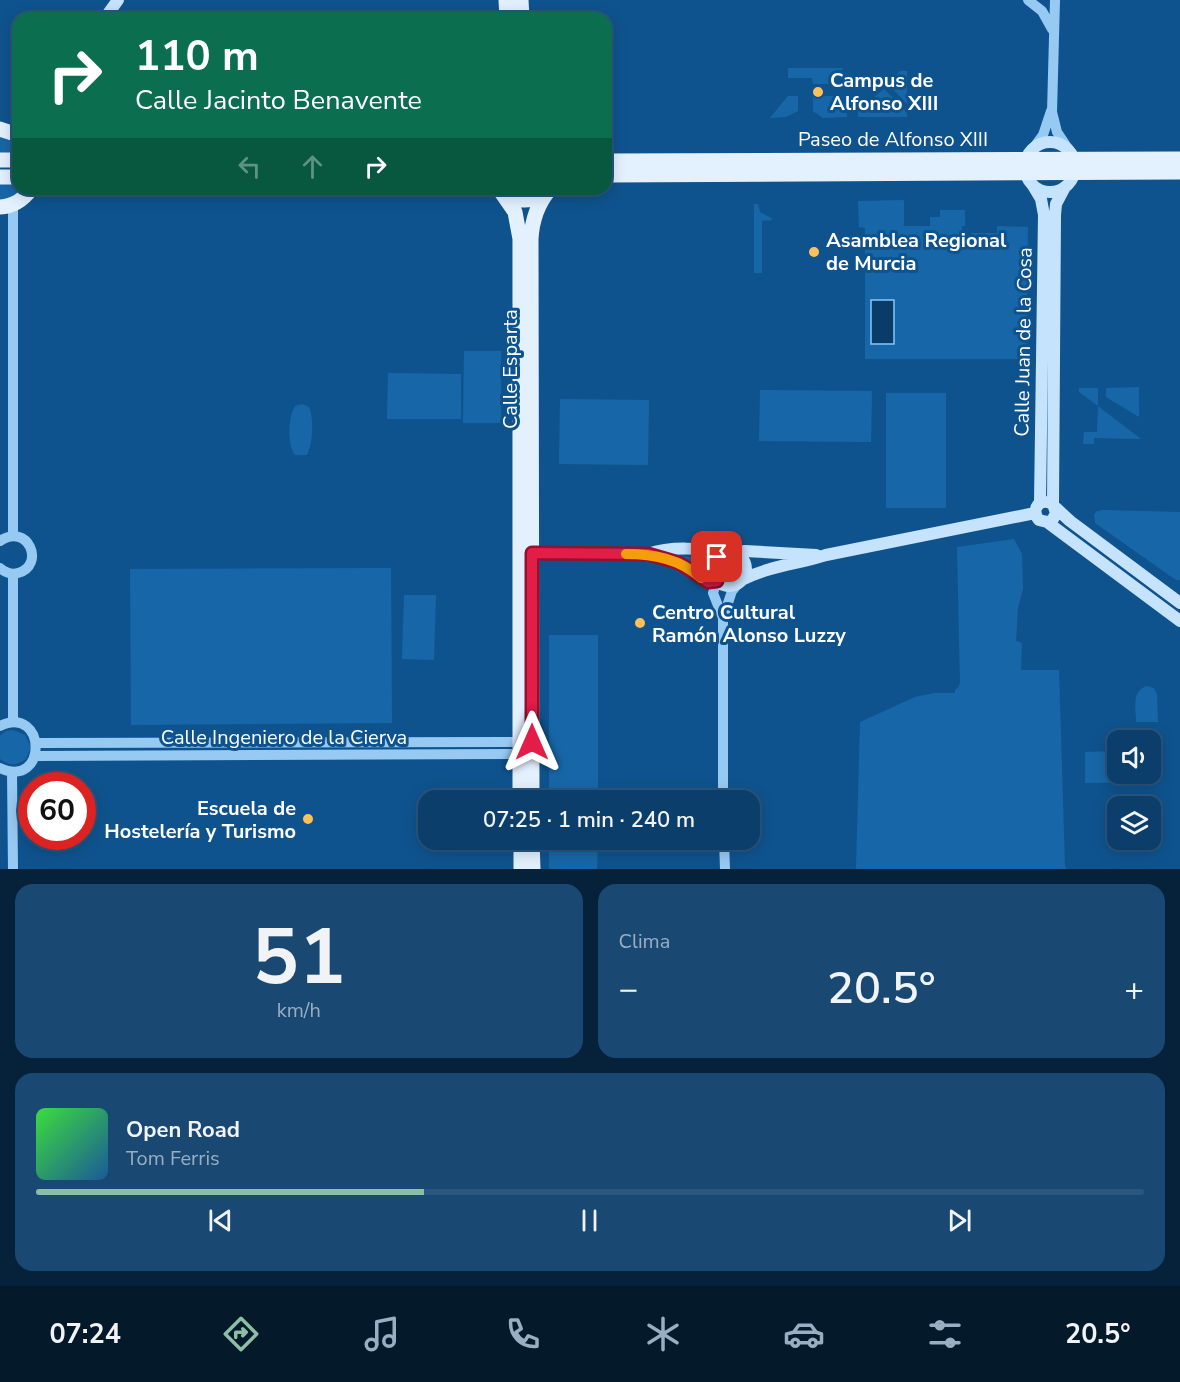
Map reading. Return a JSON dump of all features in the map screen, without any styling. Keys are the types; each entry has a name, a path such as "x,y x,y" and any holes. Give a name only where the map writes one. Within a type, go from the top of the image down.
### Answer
{"main road":[{"name":"Paseo de Alfonso XIII","path":"612,175 1029,167 1073,161 1180,159"},
{"name":"Paseo de Alfonso XIII","path":"612,161 1029,167"},
{"name":"Paseo de Alfonso XIII","path":"1073,161 1180,172"},
{"name":"Calle Juan de la Cosa","path":"1054,506 1052,486 1055,215 1056,204 1065,187 1073,161"},
{"name":"Calle Juan de la Cosa","path":"1029,167 1041,199 1044,215 1037,508"},
{"path":"1029,167 1047,192 1065,187"},
{"path":"7,206 26,195"},
{"name":"Calle Esparta","path":"503,195 515,213 520,239 526,553"},
{"path":"509,195 516,199 527,200 542,195"},
{"name":"Calle Esparta","path":"526,553 531,228 537,209 546,195"},
{"path":"1052,486 1070,522"},
{"path":"826,555 745,551 730,553 717,557 712,573 717,581 726,586 770,568 1037,508 1049,502 1070,522 1180,603"},
{"path":"1047,522 1055,517 1054,506"},
{"path":"1037,508 1039,520 1047,522 1180,621"},
{"path":"648,554 661,549 711,550 730,553 742,558 746,566 740,582"},
{"path":"521,790 526,748 526,553 648,554 679,563 708,582 717,581"},
{"path":"526,748 531,790"},
{"path":"521,850 521,869"},
{"path":"532,850 533,869"}],"street":[{"path":"1028,0 1046,16 1053,38"},
{"path":"1055,0 1052,105 1054,125 1073,161"},
{"path":"1029,167 1046,129 1052,105"},
{"path":"7,206 13,536"},
{"path":"0,541 13,536 23,539 28,543 32,553 32,559 26,569 13,574 0,568"},
{"path":"13,574 13,722"},
{"path":"717,581 713,594 723,618"},
{"path":"723,790 723,618 732,591 740,582"},
{"path":"0,726 13,722 28,728 37,743 36,756 26,767 12,772 0,768"},
{"path":"37,743 526,748"},
{"name":"Calle Ingeniero de la Cierva","path":"36,756 526,748"},
{"path":"12,772 14,869"},
{"path":"724,850 725,869"}],"shaded area":[{"path":"788,68 843,68 832,84 813,84 812,78 788,78"},
{"path":"900,71 907,71 907,104 888,84"},
{"path":"884,89 907,112 907,117 858,117 858,105 873,98"},
{"path":"788,96 798,96 798,111 786,117 770,118"},
{"path":"813,96 838,96 846,105 847,117 823,118 813,111"},
{"path":"0,129 12,133 12,160 0,160"},
{"path":"0,177 12,177 12,195 21,195 0,207"},
{"path":"904,200 904,226 930,226 930,217 940,217 940,210 965,210 965,226 962,226 962,235 997,233 997,226 1028,227 1026,359 865,359 865,228 859,227 858,201"},
{"path":"754,204 758,204 760,212 772,220 762,221 762,273 754,273"},
{"path":"871,300 894,300 894,344 871,344"},
{"path":"464,351 501,351 501,423 463,423"},
{"path":"388,373 461,374 461,419 387,419"},
{"path":"1139,387 1139,417 1106,397 1106,388"},
{"path":"1079,388 1098,388 1098,406 1079,392"},
{"path":"760,390 872,391 871,442 759,441"},
{"path":"886,393 946,393 946,508 886,508"},
{"path":"560,399 649,400 648,465 559,464"},
{"path":"302,404 309,407 311,412 312,438 307,455 295,455 291,445 290,424 295,406"},
{"path":"1098,406 1141,439 1094,438 1094,444 1083,444 1084,432 1097,432"},
{"path":"1097,511 1180,512 1180,580 1176,580 1095,523 1094,515"},
{"path":"1014,539 1022,554 1023,589 1018,608 1016,641 1022,643 1021,670 1059,670 1065,867 1067,869 856,869 860,722 915,697 934,693 955,693 960,683 957,547"},
{"path":"710,556 709,579 700,569 675,557"},
{"path":"728,560 735,563 738,570 735,577 728,580 721,577 718,570 721,563"},
{"path":"391,568 392,723 131,725 130,569"},
{"path":"404,595 436,595 434,660 402,659"},
{"path":"549,635 598,635 598,790 549,790"},
{"path":"1147,686 1154,688 1157,695 1158,722 1136,722 1136,696 1142,688"},
{"path":"13,730 25,735 31,747 26,759 13,764 0,759 0,736 6,731"},
{"path":"1107,751 1107,783 1085,783 1085,752"},
{"path":"549,850 598,850 597,869 549,869"}],"slow traffic":[{"path":"626,554 648,554 671,560 688,567 701,578"}],"place":[{"name":"Campus de Alfonso XIII","path":"818,92"},
{"name":"Asamblea Regional de Murcia","path":"814,252"},
{"name":"Centro Cultural Ramón Alonso Luzzy","path":"640,623"},
{"name":"Escuela de Hostelería y Turismo","path":"308,819"}],"route":[{"path":"532,742 532,553 648,554 688,567 708,582 717,581 712,569 717,557"}]}
